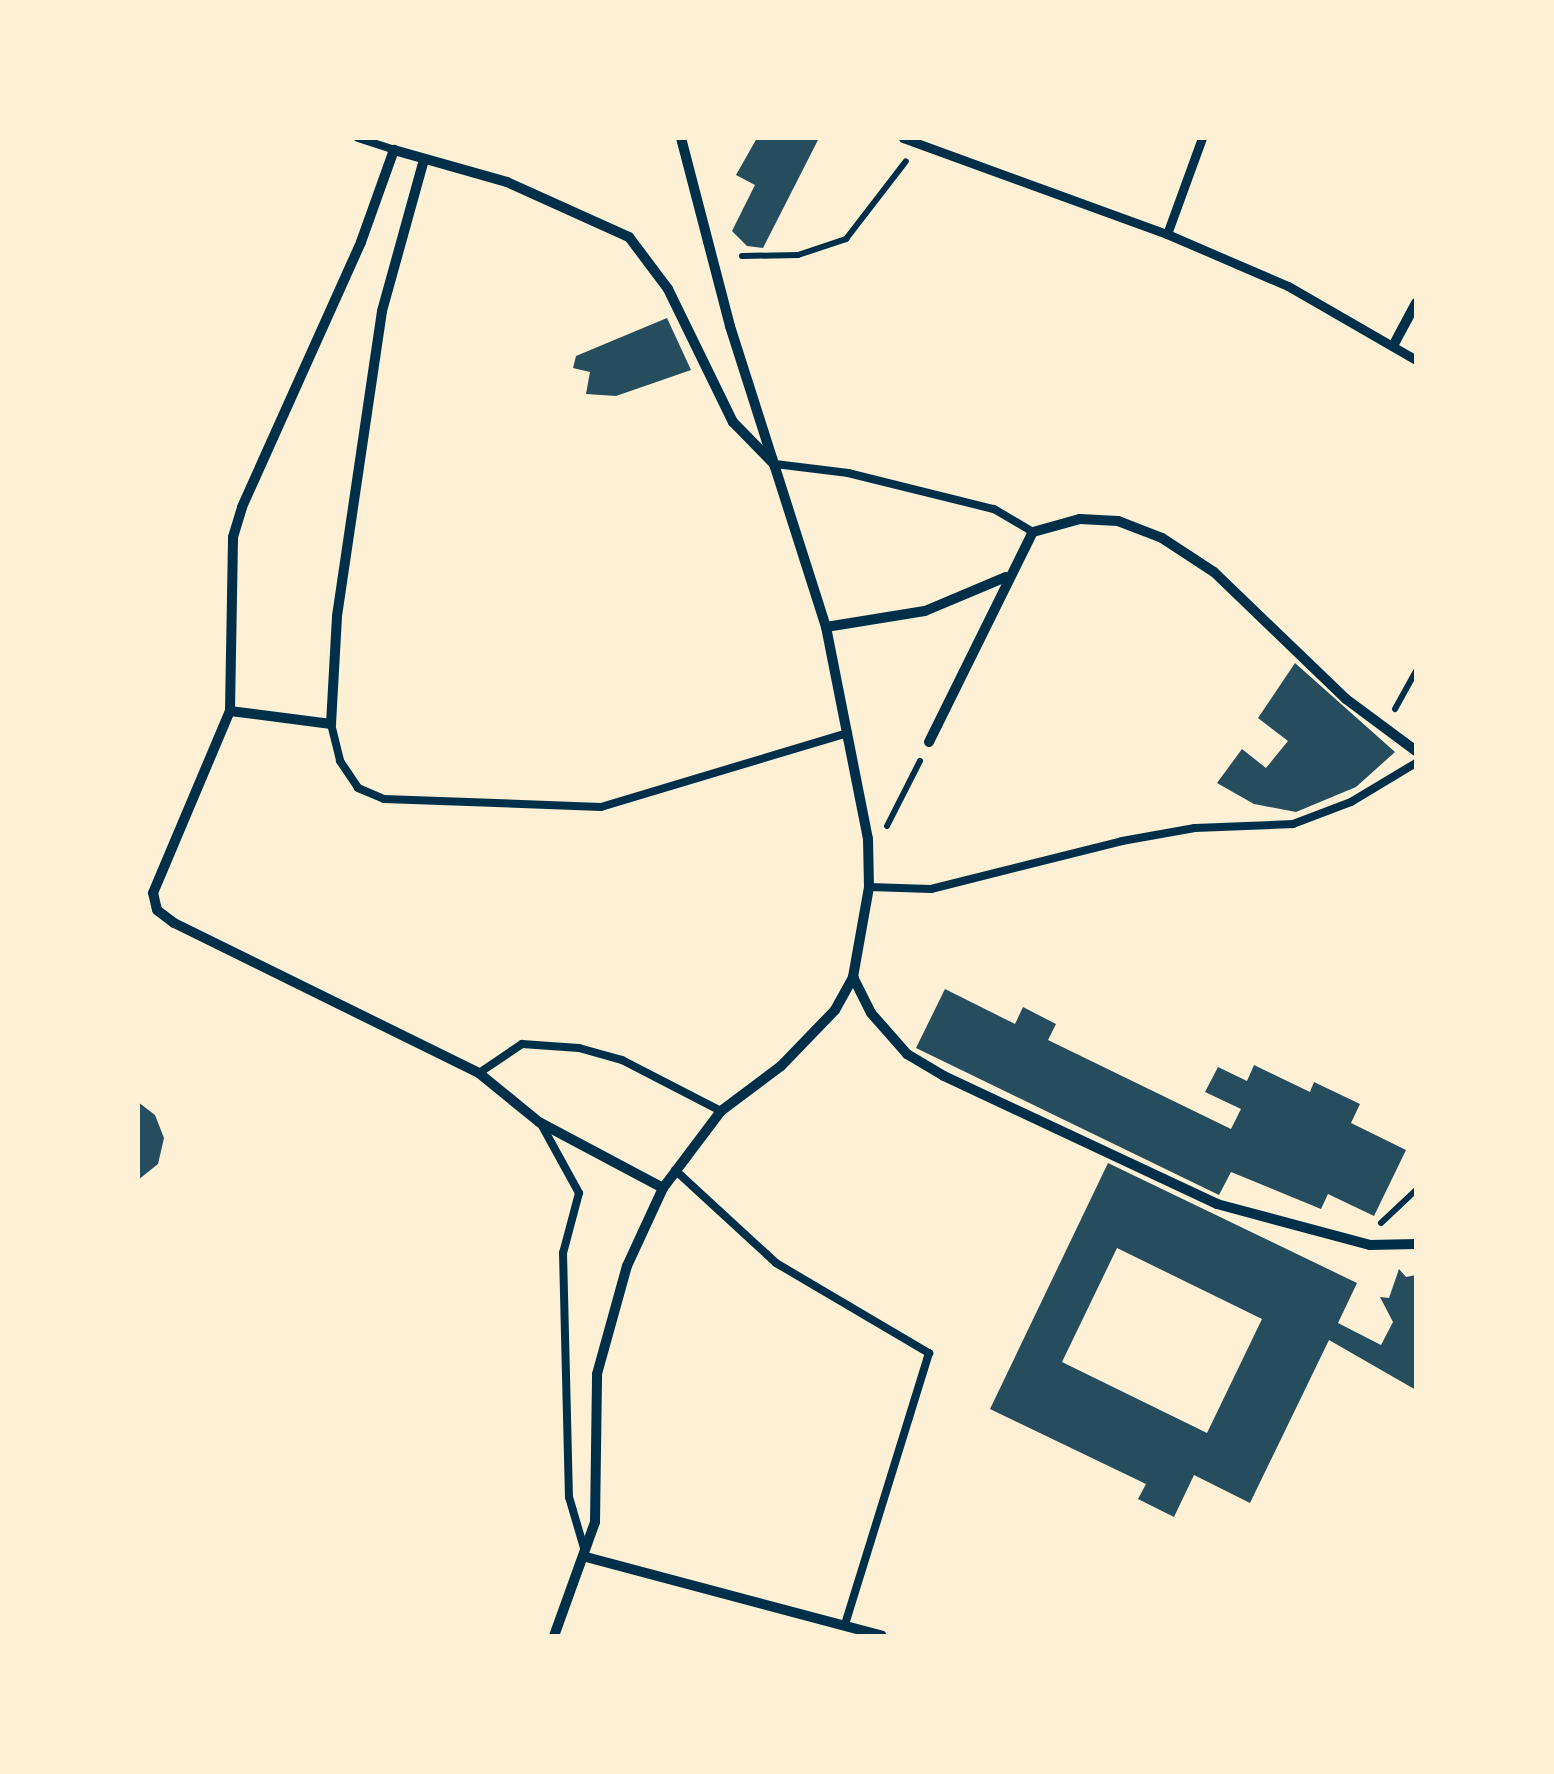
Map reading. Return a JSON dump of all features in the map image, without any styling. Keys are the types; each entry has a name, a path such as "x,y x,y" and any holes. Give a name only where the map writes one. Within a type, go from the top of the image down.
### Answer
{"street":[{"path":"554,1636 586,1557 595,1522 596,1374 627,1266 664,1188 721,1111 813,1035 853,978 868,887 868,839 826,627 774,464 681,138"},
{"path":"903,138 927,142 1166,234 1288,286 1416,360"},
{"path":"1166,234 1202,138"},
{"path":"664,1188 539,1122 479,1073 308,993 156,910 153,893 162,860 230,711 233,537 394,150 543,196 629,237 668,289 734,422 774,464"},
{"path":"230,711 331,724 336,616 382,311 424,160"},
{"path":"1393,346 1416,303"},
{"path":"929,742 1007,576 1033,532 1080,519 1118,521 1162,538 1261,611 1384,729 1416,750"},
{"path":"826,627 925,611 1007,576"},
{"path":"853,978 871,1013 907,1054 944,1076 1217,1204 1370,1245 1416,1244"},
{"path":"586,1557 882,1636"}],"lane":[{"path":"358,138 394,150"},
{"path":"774,464 848,473 994,509 1033,532"},
{"path":"331,724 340,761 358,788 384,799 601,807 848,733"},
{"path":"868,887 931,889 1122,841 1195,828 1293,824 1351,802 1416,763"},
{"path":"479,1073 522,1044 578,1048 622,1060 721,1111"},
{"path":"539,1122 578,1193 563,1252 569,1498 586,1557"},
{"path":"675,1170 776,1262 930,1352 846,1625"}],"path":[{"path":"742,256 798,255 846,239 900,171"},
{"path":"1384,729 1416,671"},
{"path":"868,839 887,827 929,742"},
{"path":"1373,1230 1416,1190"}],"building":[{"path":"757,138 819,138 763,248 747,246 732,231 755,185 736,175"},
{"path":"667,318 691,370 616,396 586,394 590,372 573,368 576,356"},
{"path":"1295,663 1395,752 1356,787 1296,812 1254,804 1217,783 1242,749 1266,768 1288,741 1258,718"},
{"path":"945,989 1015,1024 1023,1007 1056,1024 1048,1040 1231,1129 1241,1109 1205,1092 1218,1067 1247,1081 1254,1065 1310,1092 1314,1082 1360,1104 1351,1123 1406,1150 1374,1216 1328,1194 1321,1209 1231,1172 1219,1195 916,1048"},
{"path":"138,1102 155,1115 164,1138 158,1164 138,1180"},
{"path":"1108,1163 1357,1283 1338,1323 1381,1345 1393,1322 1380,1297 1389,1298 1399,1269 1406,1277 1416,1275 1416,1390 1329,1340 1250,1503 1194,1475 1174,1517 1138,1499 1146,1484 990,1409","holes":["1117,1248 1262,1319 1207,1433 1062,1362"]}]}
